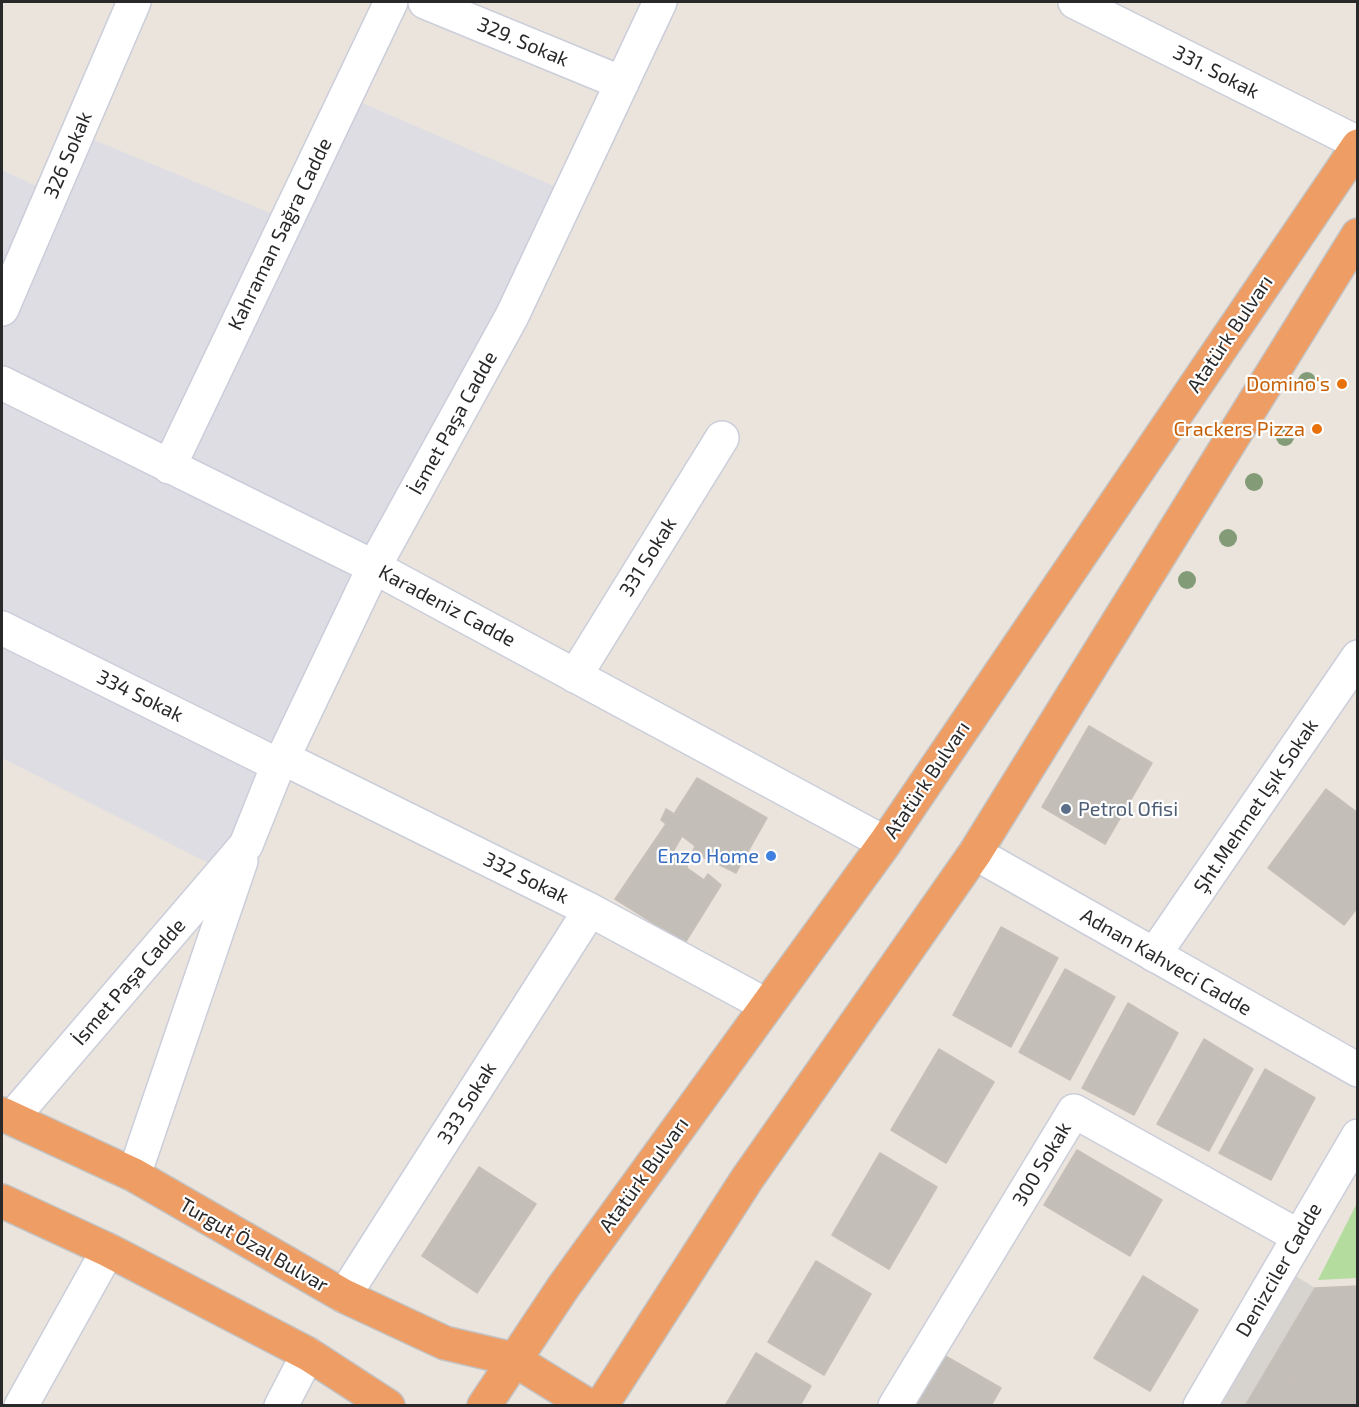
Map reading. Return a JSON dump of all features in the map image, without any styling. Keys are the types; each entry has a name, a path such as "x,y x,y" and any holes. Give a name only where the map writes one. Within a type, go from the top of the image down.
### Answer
{"highway":[{"name":"Atatürk Bulvarı","path":"484,1406 513,1359 885,843 1358,145"},
{"path":"601,1406 747,1179 975,853 1356,238"},
{"name":"Turgut Özal Bulvar","path":"7,1116 134,1175 344,1296 445,1343 513,1359 590,1406"},
{"path":"2,1201 108,1250 308,1354 388,1406"}],"street":[{"name":"326 Sokak","path":"2,309 134,2"},
{"name":"Kahraman Sağra Cadde","path":"169,467 391,2"},
{"name":"329. Sokak","path":"425,2 622,83"},
{"name":"İsmet Paşa Cadde","path":"134,1175 246,845 280,761 374,567 512,316 660,2"},
{"name":"331. Sokak","path":"1075,2 1358,145"},
{"name":"Karadeniz Cadde","path":"2,383 374,567 885,843"},
{"name":"331 Sokak","path":"575,675 722,438"},
{"name":"334 Sokak","path":"2,628 280,761"},
{"name":"Şht.Mehmet lşık Sokak","path":"1154,955 1358,657"},
{"name":"332 Sokak","path":"280,761 590,910 766,1005"},
{"name":"İsmet Paşa Cadde","path":"7,1116 246,845"},
{"name":"Adnan Kahveci Cadde","path":"975,853 1358,1070"},
{"name":"333 Sokak","path":"344,1296 590,910"},
{"name":"300 Sokak","path":"895,1406 1074,1111 1298,1236"},
{"name":"Denizciler Cadde","path":"1200,1406 1358,1136"},
{"path":"21,1406 108,1250"},
{"path":"281,1406 308,1354"}],"shaded area":[{"path":"346,96 570,193 224,871 2,758 2,170 51,193 77,133 287,220"},
{"path":"1294,1275 1315,1288 1245,1405 1221,1406"}],"green space":[{"path":"1357,1203 1357,1278 1318,1280"}],"building":[{"path":"1089,726 1152,763 1105,844 1042,807"},
{"path":"697,778 767,818 736,873 716,863 717,858 710,855 708,860 693,851 695,846 682,836 673,852 688,860 687,868 704,880 708,874 721,885 685,943 615,899 666,824 661,820 666,809 674,814"},
{"path":"1326,789 1358,813 1358,907 1344,925 1268,868"},
{"path":"1001,927 1058,958 1011,1047 953,1015"},
{"path":"1065,969 1115,997 1070,1080 1019,1052"},
{"path":"1128,1003 1178,1033 1134,1115 1082,1088"},
{"path":"1204,1039 1253,1069 1209,1151 1157,1124"},
{"path":"939,1049 994,1082 946,1163 891,1130"},
{"path":"1265,1069 1315,1098 1271,1180 1219,1153"},
{"path":"1077,1150 1162,1200 1130,1256 1044,1205"},
{"path":"880,1153 937,1187 889,1269 832,1235"},
{"path":"479,1167 536,1204 477,1293 422,1256"},
{"path":"816,1261 871,1294 824,1375 768,1342"},
{"path":"1143,1276 1198,1310 1150,1391 1094,1358"},
{"path":"1358,1286 1358,1375 1290,1378 1291,1406 1245,1406 1315,1288"},
{"path":"756,1353 811,1386 800,1406 725,1406"},
{"path":"942,1354 1001,1388 991,1406 912,1406"},
{"path":"1358,1375 1358,1406 1291,1406 1290,1378"}],"place":[{"name":"Domino's","path":"1342,384"},
{"name":"Crackers Pizza","path":"1317,429"},
{"name":"Petrol Ofisi","path":"1066,809"},
{"name":"Enzo Home","path":"771,856"}]}
